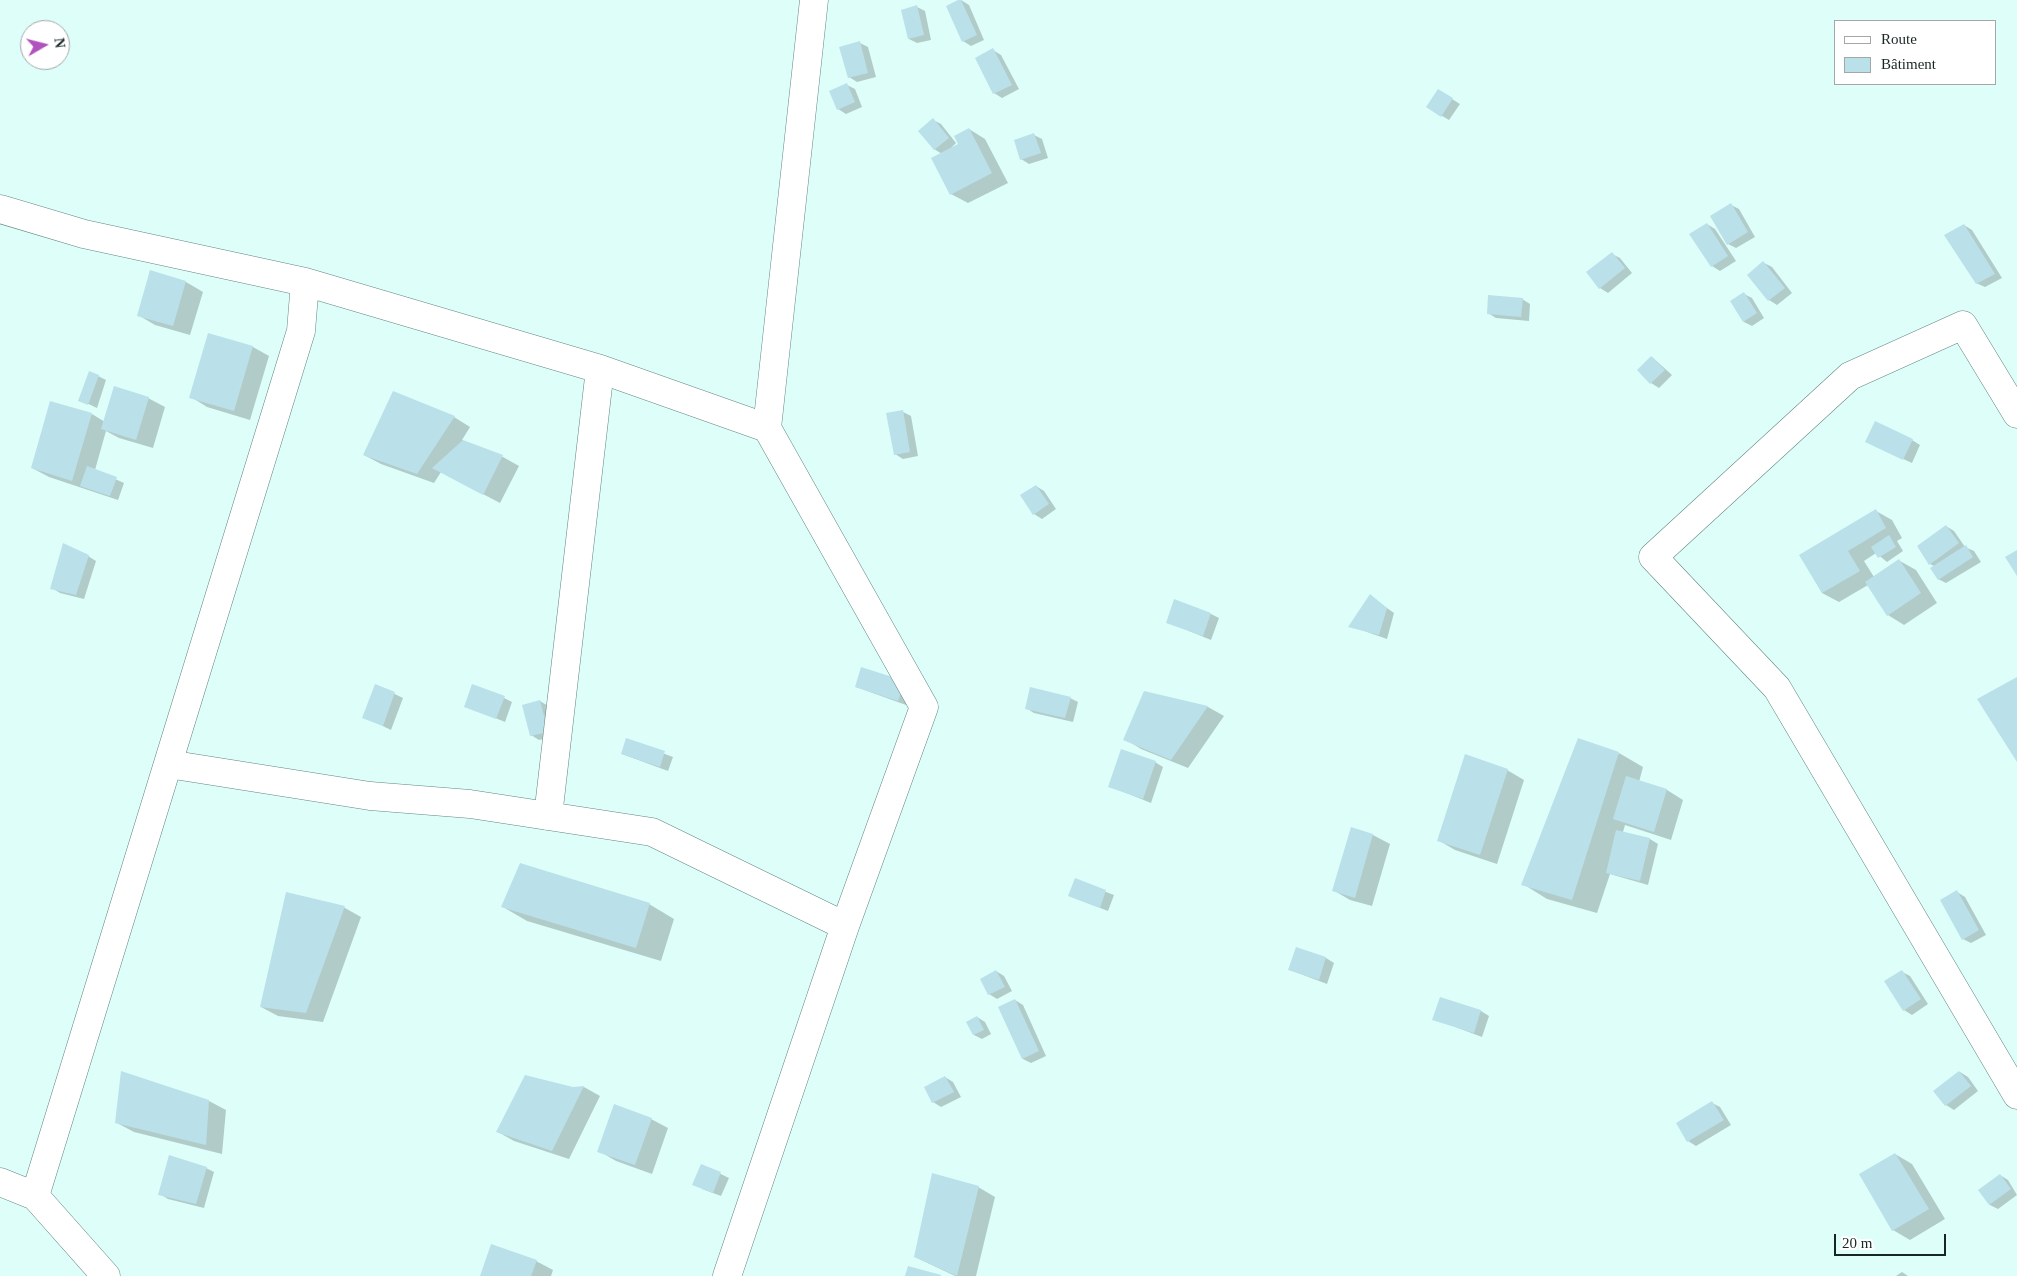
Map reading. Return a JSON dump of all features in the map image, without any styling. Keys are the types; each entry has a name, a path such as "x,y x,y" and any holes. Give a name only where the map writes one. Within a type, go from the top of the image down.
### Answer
{"street":[{"path":"727,1276 845,926 924,707 767,428 814,0"},
{"path":"0,209 84,234 304,282 600,369 767,428"},
{"path":"35,1196 301,331 304,282"},
{"path":"2017,414 1963,325 1850,376 1653,557 1777,688 2017,1095"},
{"path":"548,816 600,369"},
{"path":"168,764 370,796 470,804 652,832 845,926"},
{"path":"0,1182 35,1196 106,1276"}],"building":[{"path":"961,0 977,35 962,42 946,6"},
{"path":"917,5 924,35 908,39 901,10"},
{"path":"860,41 868,73 848,78 839,47"},
{"path":"993,48 1012,85 993,94 975,58"},
{"path":"847,83 855,102 837,110 829,91"},
{"path":"1438,89 1453,98 1441,117 1426,107"},
{"path":"933,118 949,138 934,150 918,131"},
{"path":"969,128 992,173 950,195 931,158 958,144 954,136"},
{"path":"1034,133 1041,153 1020,160 1014,140"},
{"path":"1731,203 1748,232 1727,245 1710,216"},
{"path":"1707,223 1728,256 1711,267 1689,234"},
{"path":"1964,224 1995,274 1976,284 1944,235"},
{"path":"1612,252 1625,268 1599,289 1586,272"},
{"path":"1763,261 1785,288 1768,301 1747,275"},
{"path":"150,270 186,281 173,326 137,316"},
{"path":"1744,292 1757,313 1743,322 1730,301"},
{"path":"1488,295 1523,298 1521,317 1487,314"},
{"path":"208,333 253,346 234,411 189,398"},
{"path":"1651,356 1665,370 1650,384 1637,370"},
{"path":"89,371 99,375 88,405 78,401"},
{"path":"114,386 149,397 136,440 101,429"},
{"path":"393,391 455,416 417,474 363,455"},
{"path":"50,401 92,413 72,481 31,468"},
{"path":"903,410 910,452 894,455 886,413"},
{"path":"1875,421 1913,439 1903,460 1865,442"},
{"path":"463,440 503,455 483,495 432,468"},
{"path":"87,466 117,477 110,496 80,486"},
{"path":"1036,485 1049,504 1033,515 1020,495"},
{"path":"1876,509 1886,528 1848,551 1860,571 1822,593 1799,555"},
{"path":"1946,525 1959,543 1929,565 1917,546"},
{"path":"1889,535 1896,547 1878,558 1871,547"},
{"path":"63,543 89,555 76,595 50,589"},
{"path":"1966,545 1973,557 1938,580 1930,568"},
{"path":"2017,550 2017,576 2005,557"},
{"path":"1899,559 1921,593 1887,616 1865,582"},
{"path":"1370,594 1387,608 1379,635 1348,627"},
{"path":"1174,599 1211,613 1203,636 1166,623"},
{"path":"861,667 905,681 898,701 855,687"},
{"path":"2017,677 2017,762 1977,699"},
{"path":"375,684 395,692 383,726 362,718"},
{"path":"472,684 505,696 496,719 464,707"},
{"path":"1030,687 1071,697 1065,718 1025,709"},
{"path":"1144,691 1208,706 1171,760 1123,740"},
{"path":"540,700 548,732 530,736 522,705"},
{"path":"626,738 665,751 660,767 621,754"},
{"path":"1578,738 1619,752 1572,900 1521,885"},
{"path":"1121,749 1156,761 1143,799 1108,787"},
{"path":"1465,754 1508,769 1480,855 1437,841"},
{"path":"1626,776 1667,789 1654,832 1613,819"},
{"path":"1351,827 1373,834 1355,898 1332,891"},
{"path":"1616,830 1650,838 1640,881 1606,873"},
{"path":"520,863 650,903 636,948 501,907"},
{"path":"1075,878 1106,890 1100,908 1068,896"},
{"path":"1957,890 1979,930 1962,940 1940,900"},
{"path":"286,892 345,906 306,1013 260,1007"},
{"path":"1296,947 1326,957 1319,980 1288,970"},
{"path":"996,970 1005,987 988,995 980,979"},
{"path":"1902,970 1921,999 1903,1011 1884,981"},
{"path":"1440,997 1481,1010 1474,1033 1432,1020"},
{"path":"1015,999 1039,1051 1022,1059 998,1007"},
{"path":"977,1016 984,1030 973,1035 966,1022"},
{"path":"121,1071 209,1100 206,1145 115,1123"},
{"path":"1959,1071 1971,1086 1945,1106 1933,1091"},
{"path":"525,1075 573,1087 584,1086 552,1151 496,1132"},
{"path":"945,1076 954,1092 932,1103 924,1087"},
{"path":"1712,1101 1724,1120 1687,1142 1676,1123"},
{"path":"614,1104 652,1118 635,1165 597,1152"},
{"path":"1895,1153 1929,1209 1892,1231 1859,1174"},
{"path":"169,1155 207,1167 196,1204 158,1195"},
{"path":"701,1164 721,1172 713,1193 692,1185"},
{"path":"932,1173 979,1186 957,1276 914,1257"},
{"path":"2000,1174 2011,1189 1989,1205 1978,1190"},
{"path":"491,1244 537,1260 531,1276 480,1276"},
{"path":"908,1266 941,1275 941,1276 905,1276"}]}
